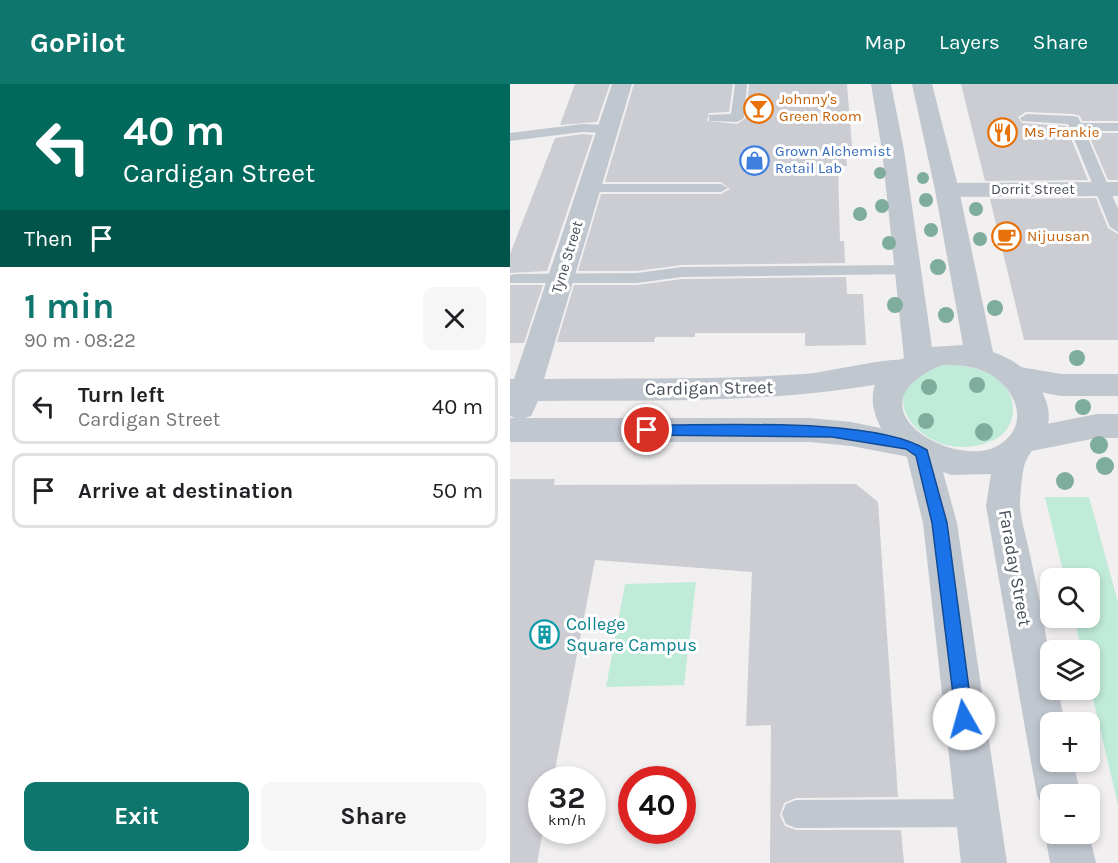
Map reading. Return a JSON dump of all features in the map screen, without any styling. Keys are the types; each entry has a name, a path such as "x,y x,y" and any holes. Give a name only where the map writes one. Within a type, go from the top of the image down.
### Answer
{"street":[{"name":"Tyne Street","path":"512,430 518,390 560,279 622,84"},
{"path":"912,364 908,270 923,191 923,90 882,90 923,191 980,359"},
{"name":"Dorrit Street","path":"923,191 1110,189"},
{"path":"984,863 940,523 916,449 895,429 887,413 887,395 893,380 912,364 939,355 960,355 980,359 1014,377 1061,385 1118,385"},
{"name":"Cardigan Street","path":"518,390 781,387 868,377 912,364"},
{"path":"1014,377 1027,391 1034,408 1034,425 1018,448"},
{"path":"512,430 810,430 851,434 916,449 944,462 968,465 991,462 1018,448 1097,426 1118,426"},
{"name":"Faraday Street","path":"1018,448 1003,506 1042,712"},
{"path":"1069,844 1072,863"}],"lane":[{"path":"714,118 737,118 741,84"},
{"path":"1027,118 1073,120 1110,189 1118,227"},
{"path":"1076,127 1118,127"},
{"path":"510,136 582,128 608,129"},
{"path":"589,189 721,188"},
{"path":"515,279 637,278 682,272 908,270"},
{"path":"796,814 977,813"}],"green space":[{"path":"947,364 984,371 995,377 1009,393 1013,412 1011,421 999,437 989,442 964,447 942,443 923,433 909,419 903,403 906,387 920,373"},
{"path":"1045,497 1089,497 1118,602 1118,805 1100,729 1100,712 1096,712 1093,700 1100,700 1100,640 1079,640 1076,628 1100,628 1100,568 1062,568"},
{"path":"696,582 684,685 606,687 625,584"}],"building":[{"path":"575,84 610,84 597,122 560,125"},
{"path":"634,84 733,84 729,112 709,113 707,121 737,124 746,118 749,84 847,84 852,146 845,146 847,166 838,166 840,241 844,241 845,263 682,265 637,271 578,271 601,194 721,194 730,189 721,182 605,182"},
{"path":"961,84 1118,84 1118,121 1082,121 1080,116 1073,114 1026,112 1018,117 1022,123 1066,126 1088,180 985,181"},
{"path":"1088,133 1118,133 1118,180 1108,180"},
{"path":"582,134 593,135 547,271 510,273 510,254 555,138"},
{"path":"1096,198 1108,228 1118,234 1118,340 1024,340 990,199"},
{"path":"846,277 847,294 863,294 866,345 805,346 805,333 695,333 695,337 655,337 654,342 557,342 574,285 637,285 682,279"},
{"path":"510,285 543,285 524,343 510,343"},
{"path":"510,479 555,479 554,485 856,484 878,502 898,797 796,798 784,803 780,815 785,826 796,830 901,830 904,863 770,863 771,725 746,726 752,572 595,560 556,766 528,766 528,844 541,844 537,863 510,863"}],"place":[{"name":"Johnny's Green Room","path":"758,108"},
{"name":"Ms Frankie","path":"1003,132"},
{"name":"Grown Alchemist Retail Lab","path":"754,160"},
{"name":"Nijuusan","path":"1006,236"},
{"name":"College Square Campus","path":"545,634"}],"route":[{"path":"647,430 810,430 851,434 909,445 922,453 940,523 964,719"}]}
